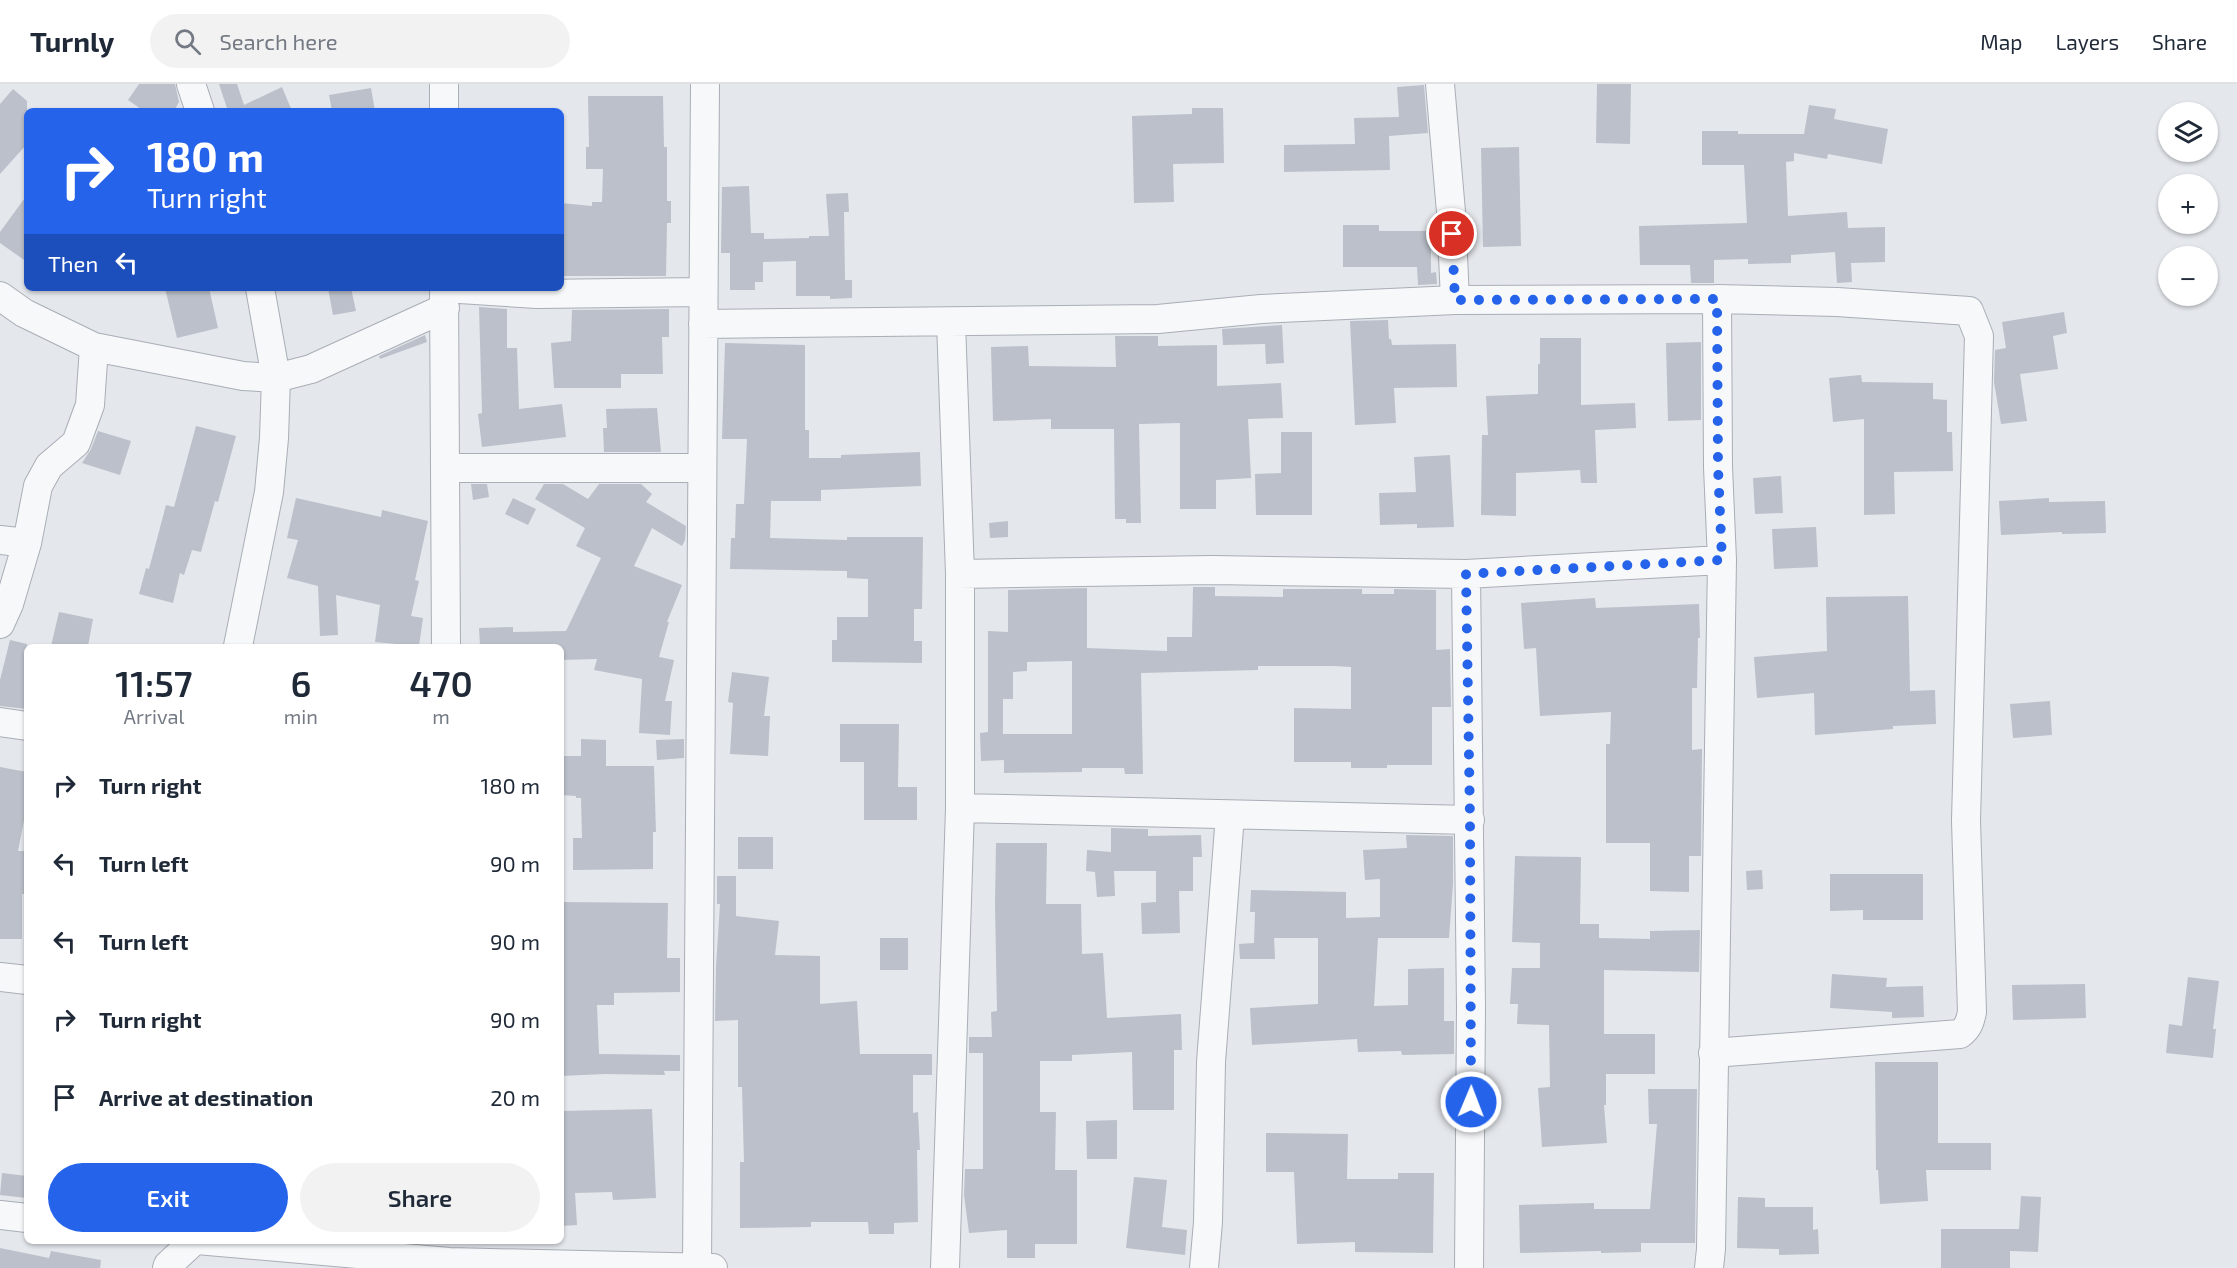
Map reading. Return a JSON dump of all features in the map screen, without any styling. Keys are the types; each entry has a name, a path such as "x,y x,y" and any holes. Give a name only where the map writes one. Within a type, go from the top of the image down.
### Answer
{"street":[{"path":"191,84 199,108"},
{"path":"444,84 444,108"},
{"path":"288,1244 449,1251 705,1267 702,468 705,84"},
{"path":"1440,84 1451,212 1455,300"},
{"path":"238,644 269,492 276,378 261,291"},
{"path":"444,291 446,644"},
{"path":"490,291 537,294 704,292"},
{"path":"0,296 24,313 94,347 243,376 276,378 311,369 444,308"},
{"path":"703,324 1158,320 1261,309 1455,300 1717,299 1837,302 1969,311 1979,336 1966,821 1972,1012 1970,1022 1966,1030 1960,1034 1713,1053"},
{"path":"1709,1268 1722,560 1718,467 1717,299"},
{"path":"945,1268 960,808 960,574 951,322"},
{"path":"0,624 9,604 13,542 49,466 76,443 90,405 94,347"},
{"path":"445,468 702,468"},
{"path":"960,574 1213,570 1466,574 1722,560"},
{"path":"1466,574 1470,820 1469,1268"},
{"path":"0,722 24,726"},
{"path":"960,808 1470,820"},
{"path":"1204,1268 1209,1222 1211,1062 1230,815"},
{"path":"0,977 24,980"},
{"path":"0,1215 24,1218"},
{"path":"167,1268 192,1244"}],"building":[{"path":"139,84 175,84 179,102 176,108 140,108 128,100"},
{"path":"219,84 237,84 244,105 282,87 291,108 227,108"},
{"path":"1597,84 1631,84 1630,144 1596,143"},
{"path":"1424,85 1428,133 1389,136 1390,170 1284,172 1284,145 1355,144 1354,118 1399,117 1397,87"},
{"path":"371,88 374,108 331,108 329,95"},
{"path":"13,89 27,101 27,108 24,108 24,147 0,174 0,104"},
{"path":"588,96 663,96 664,147 667,147 667,201 671,201 671,223 667,223 666,276 564,276 564,203 592,206 592,202 602,202 603,169 586,169 586,147 589,147"},
{"path":"1809,105 1836,109 1834,119 1888,129 1882,164 1828,154 1827,159 1794,153 1794,161 1786,162 1788,216 1847,212 1848,228 1885,227 1885,262 1851,263 1852,282 1837,283 1835,252 1791,255 1791,263 1748,264 1748,259 1714,260 1714,283 1691,283 1690,265 1640,265 1639,226 1747,223 1744,165 1702,165 1702,131 1738,131 1738,134 1804,134"},
{"path":"1192,108 1223,108 1224,163 1173,164 1174,202 1134,203 1132,116 1192,114"},
{"path":"1519,147 1521,246 1483,247 1481,148"},
{"path":"749,186 751,233 764,233 764,239 829,236 826,194 848,193 849,212 844,212 845,280 852,280 852,298 796,296 796,261 763,262 763,282 755,282 755,290 730,290 730,253 721,253 722,187"},
{"path":"24,199 24,260 0,243 0,232"},
{"path":"1343,225 1379,225 1379,231 1431,231 1431,273 1436,272 1437,284 1418,285 1417,267 1343,267"},
{"path":"166,291 210,291 218,328 177,338"},
{"path":"329,291 352,291 356,311 333,315"},
{"path":"479,307 507,309 507,348 517,348 519,409 562,404 566,437 482,447 478,414 482,413"},
{"path":"669,309 669,337 662,337 663,374 621,374 621,388 554,388 551,343 571,341 572,310"},
{"path":"2064,312 2067,333 2053,336 2058,369 2020,374 2027,421 2001,424 1994,382 1995,350 2006,348 2002,322"},
{"path":"1388,320 1389,339 1392,345 1456,344 1457,387 1394,388 1396,423 1355,425 1350,321"},
{"path":"1282,325 1284,363 1266,364 1265,344 1223,345 1222,329"},
{"path":"425,335 427,342 380,359 379,356"},
{"path":"1115,336 1158,336 1158,346 1217,345 1217,386 1281,383 1283,418 1248,419 1251,478 1216,480 1216,509 1180,509 1180,423 1139,424 1141,523 1126,523 1126,519 1115,519 1114,429 1051,429 1051,419 993,421 991,347 1028,346 1029,366 1116,367"},
{"path":"1540,338 1581,338 1581,405 1635,403 1636,428 1595,430 1597,483 1581,483 1580,470 1516,473 1516,516 1481,515 1482,435 1488,435 1486,396 1538,394"},
{"path":"1701,342 1701,420 1668,421 1666,343"},
{"path":"725,343 805,345 805,430 809,430 809,458 920,452 921,486 821,490 821,501 771,501 770,538 847,540 847,537 923,537 922,609 914,609 914,641 922,641 922,663 832,662 832,640 837,640 837,617 868,617 868,579 847,578 847,571 730,569 731,538 735,538 736,504 744,504 747,439 722,439"},
{"path":"1861,375 1862,382 1933,383 1933,399 1947,400 1947,432 1952,432 1953,471 1894,472 1895,514 1864,515 1864,419 1833,422 1829,378"},
{"path":"657,408 661,452 604,452 603,428 607,428 606,409"},
{"path":"196,426 236,436 218,502 215,501 201,552 192,550 184,575 180,573 173,603 139,594 146,568 149,569 166,505 174,507"},
{"path":"98,431 131,441 120,475 82,463"},
{"path":"1281,432 1312,432 1312,515 1256,515 1255,474 1281,473"},
{"path":"1450,455 1454,527 1417,528 1417,524 1380,525 1379,493 1416,492 1414,457"},
{"path":"1781,476 1783,513 1755,514 1753,478"},
{"path":"471,484 487,484 489,497 473,500"},
{"path":"544,484 563,484 588,499 599,484 641,484 652,494 646,502 686,526 682,546 652,528 634,566 682,585 667,622 669,622 659,657 674,660 665,701 672,701 670,735 639,733 642,679 594,670 597,659 564,660 564,644 480,644 479,628 513,627 513,632 566,631 601,558 576,546 585,528 535,499"},
{"path":"296,498 381,517 382,510 428,521 415,580 419,581 411,616 423,618 419,644 375,642 380,605 336,595 338,635 320,636 318,586 287,578 298,540 287,538"},
{"path":"513,498 536,509 528,525 505,514"},
{"path":"2049,498 2049,502 2105,501 2106,533 2062,534 2062,532 2001,535 1999,501"},
{"path":"1008,521 1008,537 990,538 989,523"},
{"path":"1816,527 1818,567 1774,569 1772,529"},
{"path":"1193,587 1215,587 1215,596 1283,597 1283,589 1362,589 1362,594 1394,594 1394,589 1436,590 1436,650 1450,649 1451,707 1432,707 1432,765 1351,768 1351,762 1294,762 1294,708 1351,709 1351,667 1333,666 1258,666 1258,670 1141,673 1143,774 1125,774 1124,768 1082,768 1082,772 1004,773 1004,760 981,761 980,733 988,732 988,631 1008,632 1008,590 1087,588 1087,648 1167,651 1167,637 1192,637","holes":["1072,661 1072,734 1003,734 1003,699 1013,699 1013,672 1027,671 1027,662"]},
{"path":"1908,596 1910,691 1935,690 1936,724 1893,726 1893,729 1815,735 1814,693 1757,698 1754,657 1827,651 1826,597"},
{"path":"1595,598 1596,608 1699,604 1700,638 1698,638 1697,688 1692,688 1692,750 1702,749 1701,856 1689,856 1689,892 1650,891 1650,843 1606,843 1606,744 1610,744 1611,712 1540,716 1536,648 1524,649 1521,603"},
{"path":"59,612 93,619 88,644 51,644"},
{"path":"10,640 27,644 24,644 24,709 0,706 0,680"},
{"path":"732,672 769,677 764,716 770,716 768,756 730,754 733,703 728,702"},
{"path":"2050,701 2052,735 2013,738 2010,704"},
{"path":"840,724 899,724 898,787 917,787 917,820 864,820 864,762 840,762"},
{"path":"581,739 606,740 606,766 654,766 656,832 653,832 653,869 573,870 573,838 582,838 581,798 564,795 564,756 581,756"},
{"path":"684,739 684,758 657,760 656,740"},
{"path":"0,767 24,771 24,820 18,851 24,851 24,894 22,894 22,939 0,939"},
{"path":"1111,828 1148,829 1148,836 1201,835 1202,857 1193,857 1193,891 1179,891 1180,933 1142,934 1141,903 1156,902 1156,871 1114,871 1115,896 1097,897 1095,872 1086,871 1087,850 1111,852"},
{"path":"1406,835 1453,836 1453,884 1449,938 1378,938 1374,1006 1408,1005 1408,969 1444,968 1444,1021 1454,1021 1454,1054 1402,1055 1401,1051 1358,1052 1357,1039 1252,1045 1250,1008 1318,1004 1318,938 1274,938 1275,959 1240,959 1239,944 1254,943 1255,912 1250,912 1251,890 1346,892 1346,918 1380,917 1380,879 1365,880 1363,850 1407,848"},
{"path":"738,837 773,837 773,869 738,869"},
{"path":"996,843 1047,843 1046,904 1081,904 1082,954 1103,953 1107,1018 1181,1014 1182,1050 1174,1050 1174,1110 1133,1110 1132,1052 1072,1055 1072,1061 1040,1061 1040,1112 1056,1112 1055,1170 1077,1170 1077,1244 1035,1244 1035,1258 1007,1258 1007,1230 969,1233 964,1195 965,1169 983,1169 983,1053 969,1053 969,1037 992,1037 991,1012 997,1011"},
{"path":"1515,856 1581,857 1580,924 1599,924 1599,938 1650,939 1650,931 1700,930 1699,972 1604,970 1604,1034 1655,1034 1655,1074 1606,1074 1606,1105 1604,1105 1607,1143 1542,1147 1538,1088 1550,1087 1549,1025 1517,1024 1518,1004 1510,1004 1512,968 1540,968 1540,943 1512,942"},
{"path":"1762,870 1763,889 1747,890 1746,871"},
{"path":"1830,874 1923,874 1923,920 1863,920 1863,910 1830,911"},
{"path":"717,876 736,876 736,916 779,921 775,955 820,956 820,1004 857,1001 860,1054 932,1054 932,1075 913,1075 913,1113 918,1112 920,1150 917,1150 918,1222 894,1223 894,1234 869,1234 868,1222 811,1222 811,1227 740,1228 740,1162 744,1162 742,1087 738,1087 738,1020 715,1021 720,904 717,904"},
{"path":"564,902 668,903 667,958 680,958 680,992 614,993 614,1005 597,1005 599,1054 680,1055 680,1071 664,1071 665,1075 564,1076"},
{"path":"880,938 908,938 908,970 880,970"},
{"path":"1832,974 1887,978 1886,987 1923,986 1924,1017 1892,1018 1892,1012 1830,1008"},
{"path":"2188,977 2219,981 2213,1029 2216,1029 2213,1058 2166,1053 2169,1024 2182,1026"},
{"path":"2085,984 2086,1018 2013,1020 2012,985"},
{"path":"1875,1062 1938,1062 1938,1143 1991,1143 1991,1170 1926,1170 1928,1201 1880,1204 1878,1170 1876,1170"},
{"path":"1648,1089 1697,1089 1695,1243 1641,1243 1641,1252 1520,1253 1519,1205 1594,1203 1594,1209 1650,1209 1657,1124 1649,1124"},
{"path":"652,1109 656,1198 613,1200 612,1192 575,1193 577,1225 564,1226 564,1111"},
{"path":"1117,1120 1117,1159 1087,1159 1086,1121"},
{"path":"1266,1133 1348,1134 1347,1179 1398,1179 1398,1173 1434,1173 1433,1253 1355,1252 1355,1242 1297,1244 1294,1172 1266,1172"},
{"path":"2,1173 24,1176 24,1198 0,1195"},
{"path":"1134,1177 1167,1180 1162,1227 1187,1230 1185,1255 1126,1248"},
{"path":"2021,1196 2041,1197 2038,1252 2010,1251 2010,1268 1941,1268 1941,1229 2019,1229"},
{"path":"1738,1197 1765,1198 1765,1207 1813,1207 1813,1230 1818,1229 1819,1254 1779,1255 1779,1249 1737,1248"},
{"path":"0,1248 49,1258 51,1251 101,1260 100,1268 0,1268"}],"route":[{"path":"1452,234 1455,300 1717,299 1718,467 1722,560 1466,574 1471,1102"}]}
